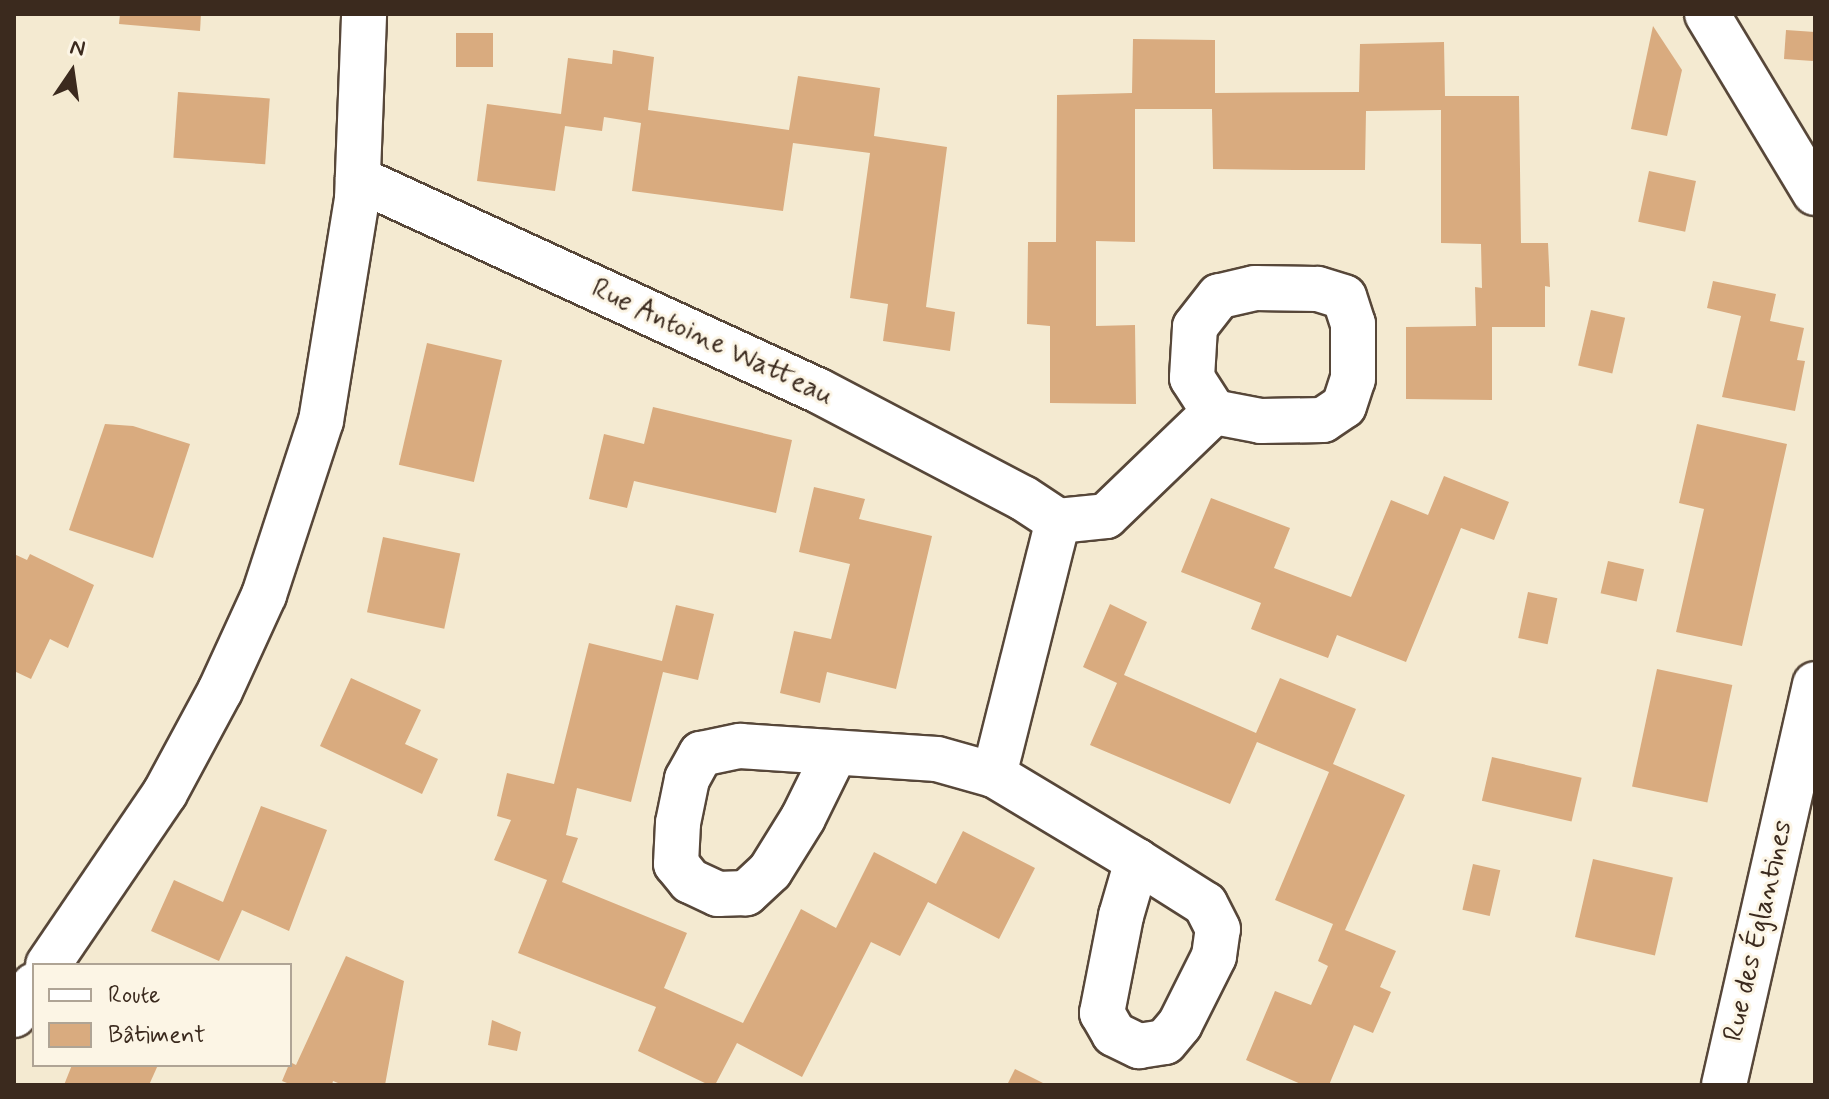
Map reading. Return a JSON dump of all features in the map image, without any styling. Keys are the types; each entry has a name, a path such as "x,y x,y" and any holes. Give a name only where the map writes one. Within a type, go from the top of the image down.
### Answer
{"street":[{"path":"49,963 165,793 220,691 264,595 321,421 358,179 364,14"},
{"path":"1707,14 1815,193"},
{"name":"Rue Antoine Watteau","path":"358,179 819,391 1023,498 1058,521"},
{"path":"994,775 1058,521 1106,516 1214,412"},
{"name":"Rue des Églantines","path":"1724,1085 1815,684"},
{"path":"834,755 937,759 994,775 1137,861"},
{"path":"14,1015 32,988"}],"building":[{"path":"120,14 201,14 200,31 119,24"},
{"path":"1653,26 1682,70 1667,136 1631,129"},
{"path":"1786,30 1815,32 1813,61 1784,59"},
{"path":"456,33 493,33 493,67 456,67"},
{"path":"1133,39 1215,40 1215,93 1359,92 1360,44 1444,42 1445,96 1519,96 1521,243 1548,243 1550,287 1545,286 1545,327 1492,327 1492,400 1406,399 1406,327 1476,326 1475,287 1482,288 1481,244 1441,243 1441,110 1366,111 1365,170 1295,170 1213,169 1212,109 1135,109 1135,242 1096,241 1096,326 1135,325 1136,404 1050,403 1050,326 1027,324 1028,242 1056,242 1057,95 1132,93"},
{"path":"613,50 654,57 648,110 789,130 798,76 880,88 874,136 947,147 926,307 955,312 950,351 883,341 888,304 850,298 870,153 793,143 783,211 632,191 641,123 604,117 602,131 565,126 555,191 477,181 487,104 561,114 568,58 612,64"},
{"path":"178,92 270,98 265,164 173,158"},
{"path":"1649,171 1696,181 1685,232 1638,222"},
{"path":"1713,281 1776,294 1770,321 1804,328 1797,360 1805,361 1795,411 1722,397 1741,316 1707,308"},
{"path":"1591,310 1625,318 1612,373 1578,366"},
{"path":"427,343 502,360 474,482 399,465"},
{"path":"653,407 792,440 776,513 634,481 627,508 589,499 604,434 644,444"},
{"path":"105,424 133,426 190,444 153,558 69,530"},
{"path":"1697,424 1787,444 1742,646 1676,632 1704,509 1679,503"},
{"path":"1444,476 1509,502 1494,540 1461,528 1406,662 1337,635 1328,658 1251,629 1261,603 1181,572 1211,498 1290,528 1274,568 1351,597 1391,500 1428,515"},
{"path":"814,487 865,499 859,519 932,536 896,689 827,672 820,703 780,693 794,631 831,639 850,564 799,552"},
{"path":"383,537 460,553 444,629 367,612"},
{"path":"14,554 27,560 30,554 94,585 68,648 50,639 31,679 14,671"},
{"path":"1608,561 1644,569 1637,601 1601,593"},
{"path":"1528,592 1557,598 1548,644 1518,638"},
{"path":"1110,604 1147,622 1124,675 1256,733 1280,678 1356,709 1333,764 1405,795 1345,930 1396,951 1380,987 1391,992 1373,1033 1354,1025 1329,1085 1303,1085 1246,1060 1275,991 1311,1005 1328,966 1318,961 1333,924 1275,900 1329,772 1257,742 1230,804 1090,745 1117,683 1083,667"},
{"path":"676,605 714,614 698,680 663,672 631,802 577,788 566,835 578,838 562,882 687,933 664,988 743,1023 801,909 836,928 874,852 936,884 963,831 1035,868 999,939 928,902 900,956 871,942 802,1077 737,1043 715,1085 709,1085 638,1051 656,1007 518,953 547,880 494,860 511,820 497,816 507,773 554,784 589,643 662,661"},
{"path":"1657,669 1732,685 1707,802 1632,786"},
{"path":"351,678 421,710 405,744 438,759 422,794 320,746"},
{"path":"1492,757 1582,778 1572,822 1482,801"},
{"path":"261,806 327,830 289,931 242,910 219,961 151,931 174,880 223,902"},
{"path":"1593,859 1673,877 1655,955 1575,937"},
{"path":"1473,864 1500,870 1490,916 1462,910"},
{"path":"346,956 404,981 385,1085 343,1085 333,1081 332,1085 292,1085 282,1081 288,1067 292,1067 292,1063 296,1065"},
{"path":"492,1020 521,1032 517,1051 488,1045"},
{"path":"71,1067 157,1067 149,1085 64,1085"},
{"path":"1015,1069 1047,1085 1007,1085"}]}
